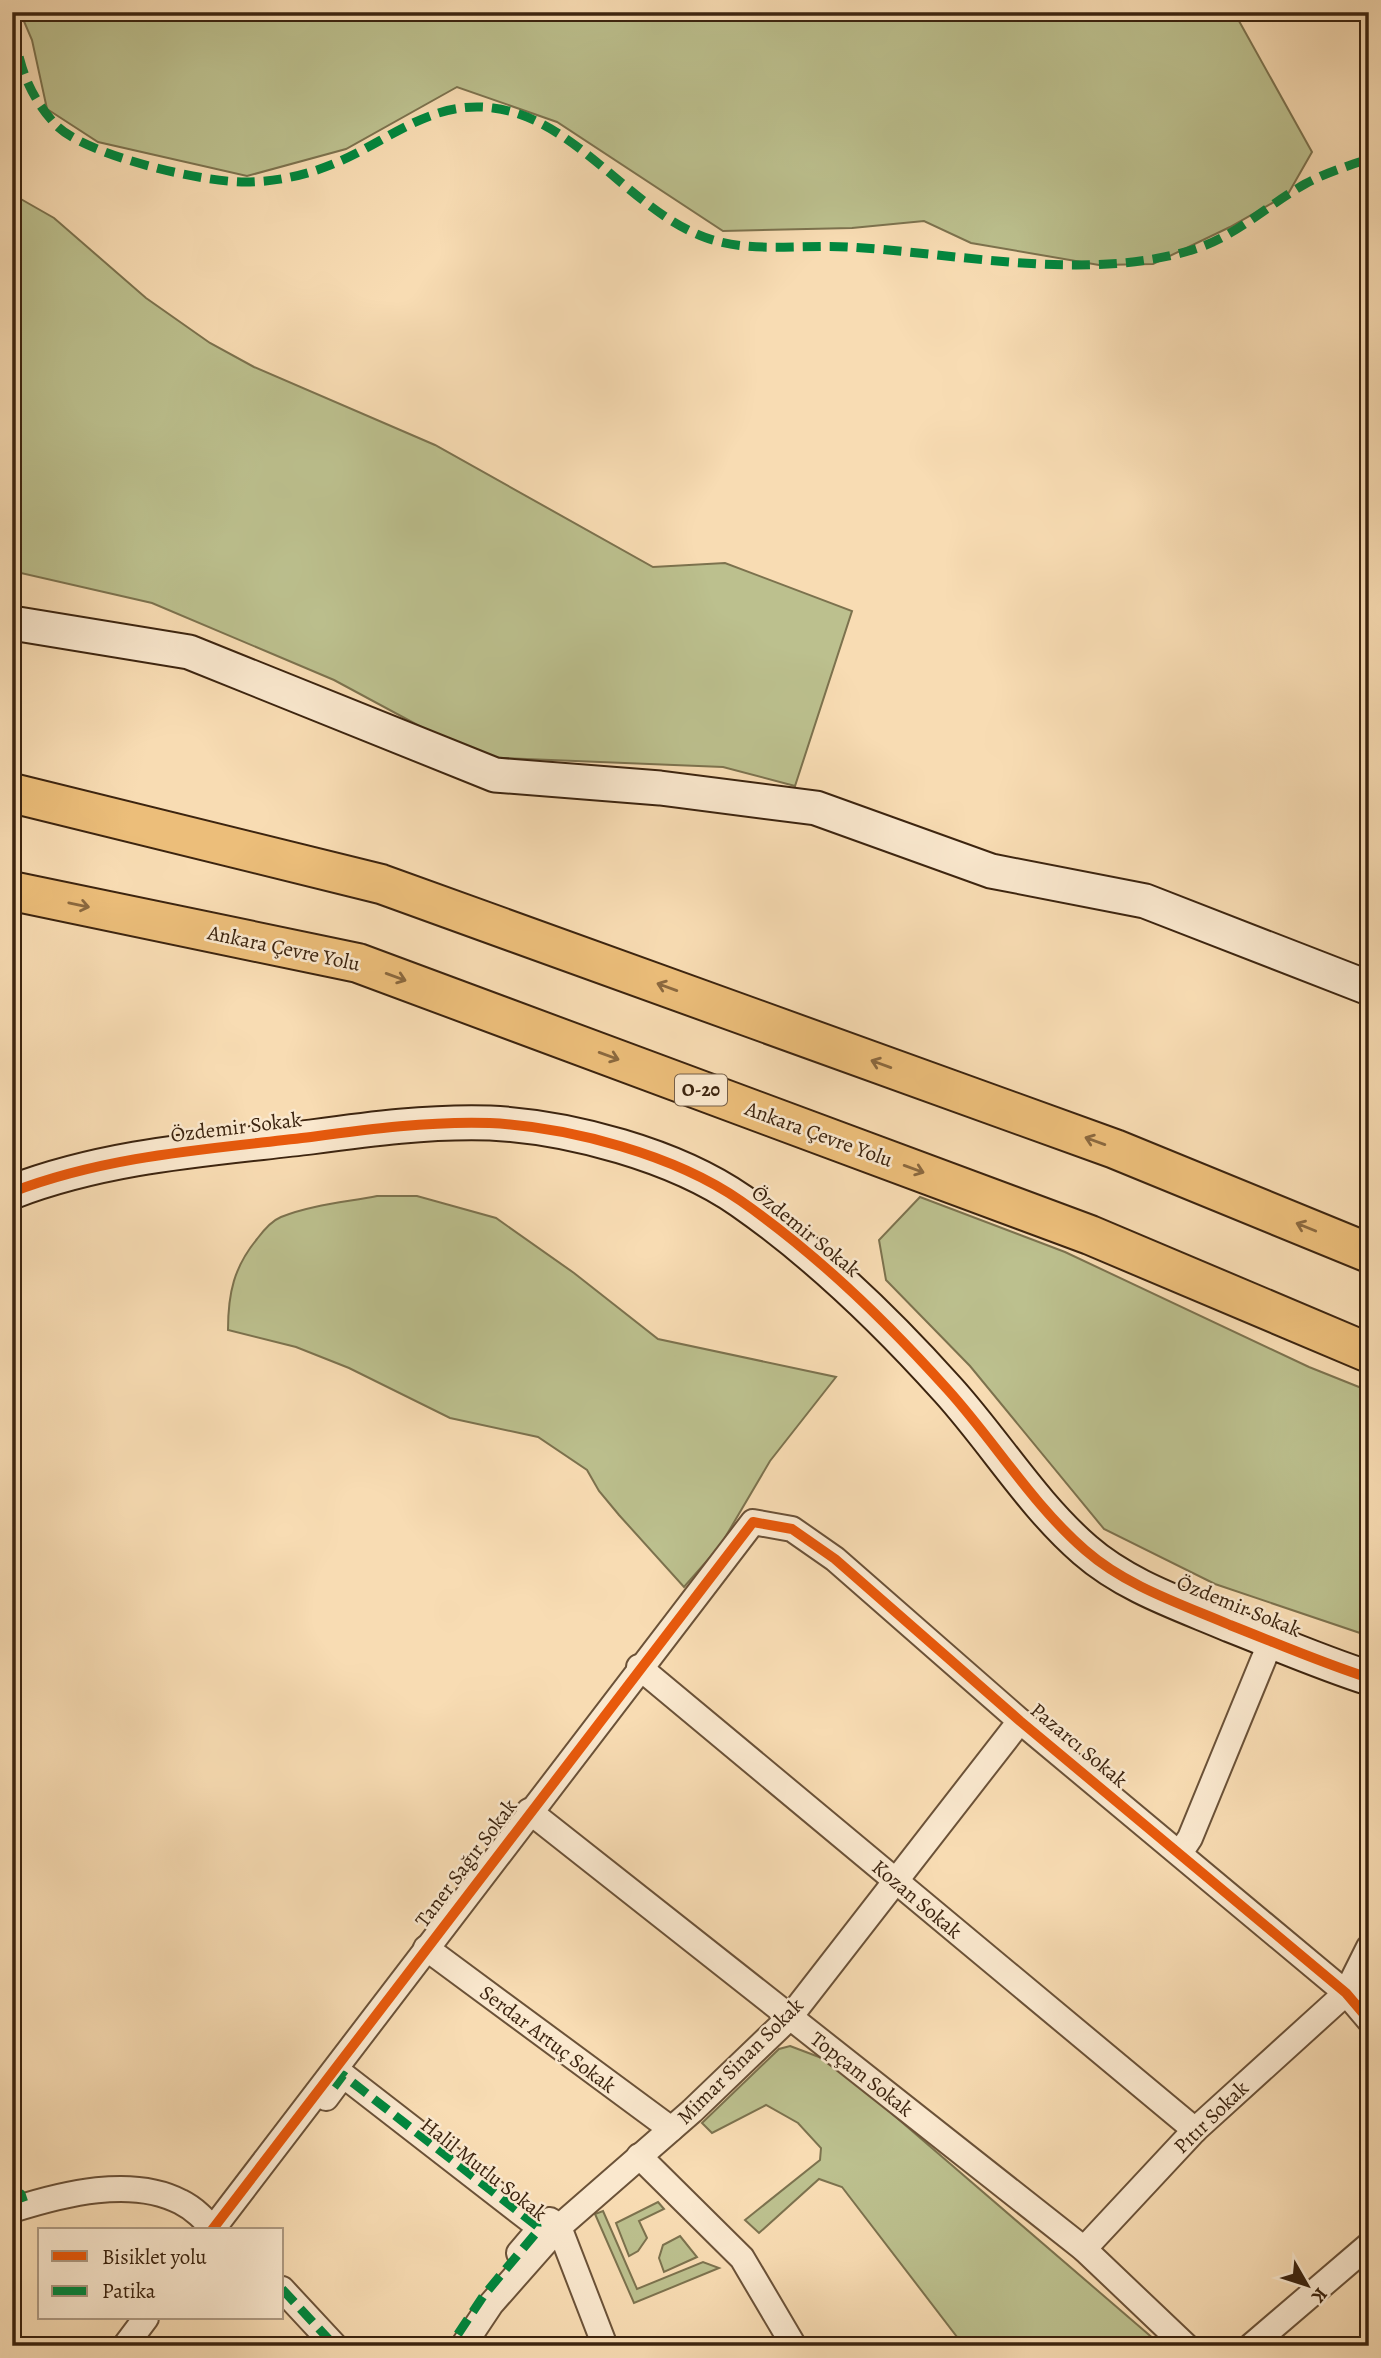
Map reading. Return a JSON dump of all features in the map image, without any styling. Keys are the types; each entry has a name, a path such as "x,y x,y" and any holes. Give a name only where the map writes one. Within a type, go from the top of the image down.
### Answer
{"highway":[{"path":"12,793 381,884 1115,1149 1369,1253"},
{"name":"Ankara Çevre Yolu","path":"12,891 358,963 1090,1235 1369,1353"}],"street":[{"path":"12,623 189,652 495,775 660,788 817,807 991,871 1144,901 1369,988"},
{"name":"Özdemir Sokak","path":"12,1192 64,1174 116,1162 438,1123 489,1123 551,1130 671,1164 739,1200 800,1247 893,1328 957,1399 1045,1509 1086,1551 1145,1588 1271,1642 1369,1678"},
{"name":"Taner Sağır Sokak","path":"214,2228 529,1811 753,1522"},
{"name":"Pazarcı Sokak","path":"753,1522 780,1525 805,1536 1020,1721 1346,1993 1369,2020"},
{"path":"1180,1853 1190,1838 1271,1642"},
{"name":"Kozan Sokak","path":"639,1667 1195,2130"},
{"name":"Mimar Sinan Sokak","path":"463,2346 491,2304 559,2227 671,2129 790,2017 1020,1721"},
{"name":"Topçam Sokak","path":"529,1811 1084,2249 1186,2346"},
{"path":"1346,1993 1369,1947"},
{"name":"Serdar Artuç Sokak","path":"426,1948 671,2129"},
{"name":"Pıtır Sokak","path":"1084,2249 1195,2130 1346,1993"},
{"name":"Halil Mutlu Sokak","path":"341,2059 559,2227 605,2346"},
{"path":"228,2228 343,2075 537,2226 536,2232 484,2295 450,2346"},
{"path":"639,2155 742,2258 794,2346"},
{"path":"17,2205 106,2191 144,2190 181,2202 196,2211 211,2228"},
{"path":"1251,2346 1369,2245"},
{"path":"284,2291 335,2346"},
{"path":"284,2306 320,2346"},
{"path":"125,2346 144,2320"}],"green space":[{"path":"20,12 1234,12 1312,152 1288,194 1230,227 1153,264 1099,265 971,243 924,221 852,228 723,231 557,122 457,87 346,149 247,176 98,142 47,109 32,40"},
{"path":"12,194 54,218 146,298 210,343 254,367 435,445 653,567 725,563 852,611 795,786 723,767 477,757 334,680 152,603 12,571"},
{"path":"377,1196 417,1196 496,1218 574,1273 658,1339 836,1377 770,1461 720,1546 684,1587 599,1491 587,1470 538,1437 450,1418 349,1368 296,1347 228,1330 231,1292 238,1270 249,1249 271,1224 281,1217 304,1210"},
{"path":"920,1197 1065,1252 1309,1367 1369,1391 1369,1636 1215,1584 1104,1529 970,1366 886,1280 879,1240"},
{"path":"790,2046 819,2057 861,2087 1162,2346 964,2346 842,2187 819,2179 759,2233 745,2220 820,2160 821,2148 798,2123 766,2105 712,2133 702,2123 779,2049"},
{"path":"658,2202 664,2209 639,2221 647,2238 638,2251 629,2256 616,2223"},
{"path":"603,2211 637,2289 703,2262 719,2268 634,2303 595,2214"},
{"path":"680,2236 697,2257 664,2272 659,2258 663,2245"}],"marked path":[{"path":"12,31 30,86 56,125 93,147 148,166 231,181 284,178 338,162 412,123 431,116 471,107 493,108 523,115 550,128 677,224 721,242 757,247 848,247 1067,265 1154,259 1210,243 1305,184 1369,159"},
{"path":"334,2087 343,2075 537,2226 536,2233 484,2295 450,2346"},
{"path":"12,2198 21,2194 25,2206"},
{"path":"284,2291 335,2346"}],"cycle path":[{"path":"12,1192 85,1169 160,1155 423,1124 490,1123 554,1130 654,1157 715,1185 741,1201 824,1266 900,1339 948,1390 1048,1513 1101,1563 1173,1602 1369,1678"},
{"path":"214,2228 753,1522 792,1529 835,1559 1020,1721 1346,1993 1369,2020"}]}
